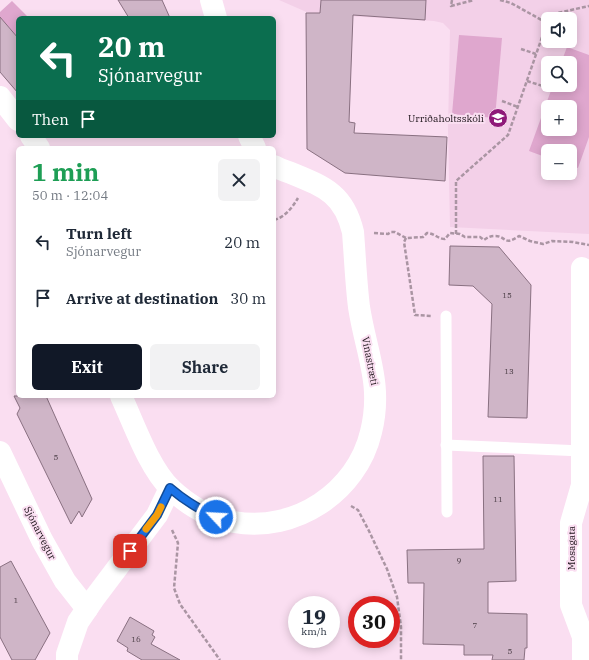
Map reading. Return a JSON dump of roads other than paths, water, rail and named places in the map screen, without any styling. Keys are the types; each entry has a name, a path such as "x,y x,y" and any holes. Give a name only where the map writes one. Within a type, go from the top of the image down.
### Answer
{"street":[{"path":"211,0 215,16"},
{"path":"0,97 16,117"},
{"name":"Vinastræti","path":"122,398 153,465 170,488 184,500 216,517 234,522 252,524 287,520 318,506 345,482 356,468 371,434 375,416 376,398 375,385 359,308 353,232 346,211 334,195 325,188 276,167"},
{"name":"Mosagata","path":"582,268 582,485 571,523 571,605 583,637 583,660"},
{"name":"Sjónarvegur","path":"0,452 42,540 65,581 87,609"},
{"path":"67,660 67,654 78,622 157,515 170,488"}],"lane":[{"path":"446,316 447,512"},
{"path":"446,445 582,451"}],"place":[{"name":"Urriðaholtsskóli","path":"498,118"}]}
